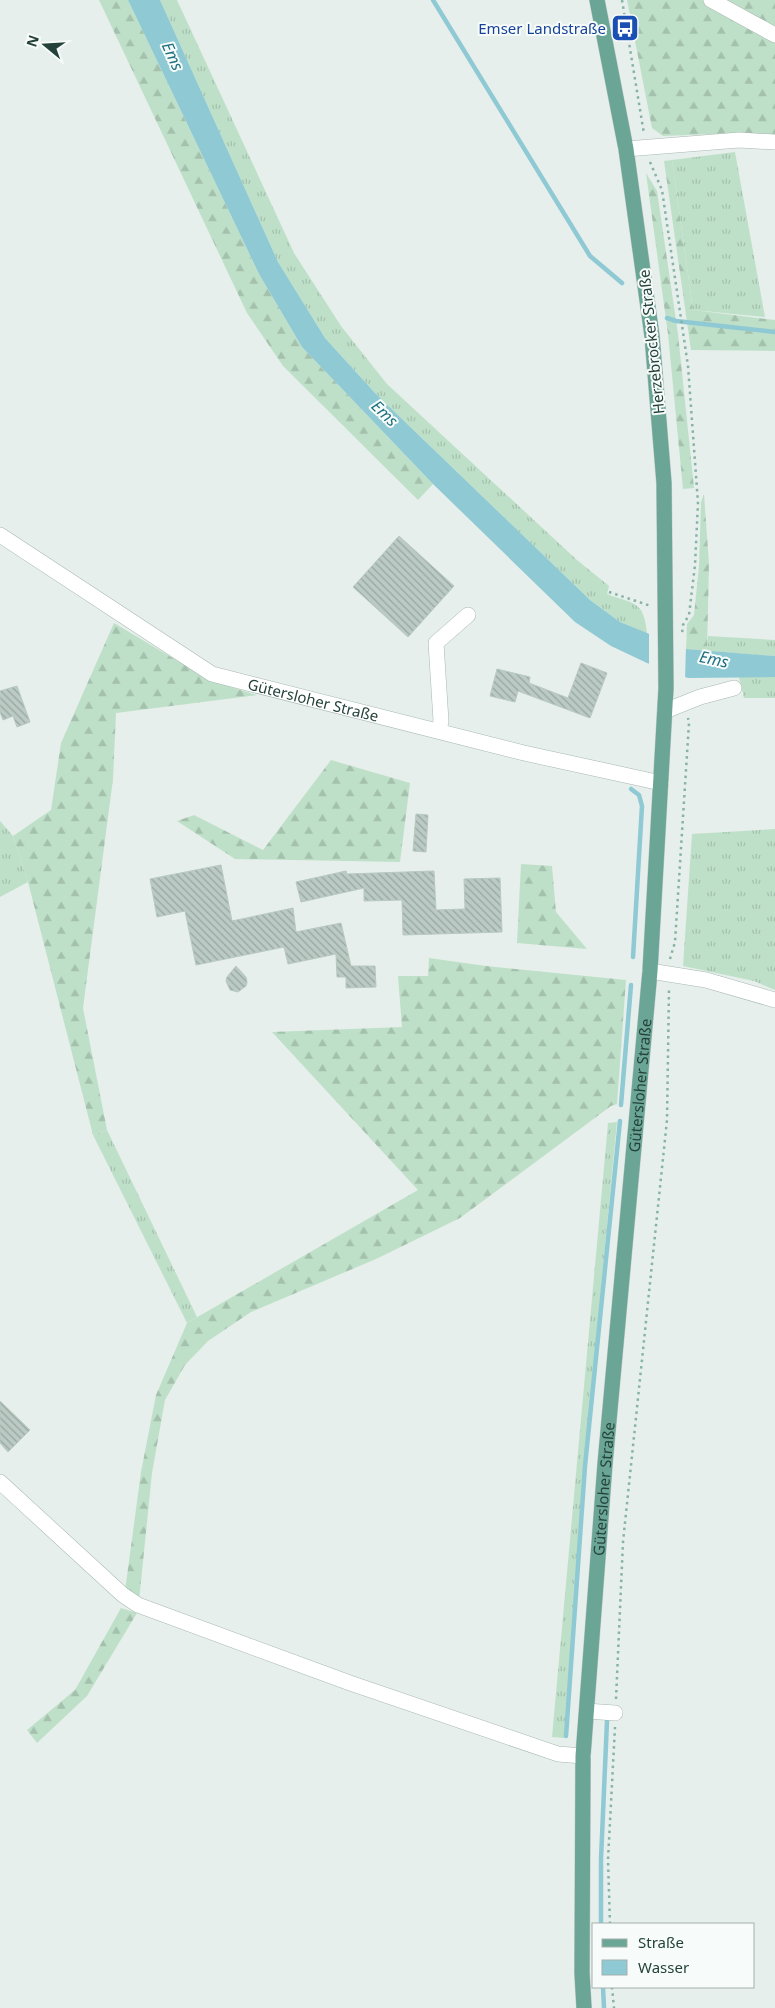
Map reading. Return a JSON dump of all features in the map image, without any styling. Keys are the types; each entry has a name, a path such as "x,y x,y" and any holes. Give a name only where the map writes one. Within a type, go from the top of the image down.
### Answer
{"main road":[{"name":"Herzebrocker Straße","path":"597,0 626,149 652,336 664,483 666,688"},
{"name":"Gütersloher Straße","path":"584,2008 582,1973 583,1756 605,1464 650,971 666,688"}],"street":[{"path":"712,0 775,35"},
{"path":"626,149 739,140 775,142"},
{"name":"Gütersloher Straße","path":"0,534 212,674 524,753 662,782"},
{"path":"439,730 441,721 436,642 468,615"},
{"path":"665,711 700,697 734,688"},
{"path":"650,971 706,980 775,1000"},
{"path":"0,1482 123,1595 138,1605 350,1683 558,1754 583,1756"},
{"path":"586,1711 615,1713"}],"path":[{"path":"622,0 646,147 662,190 688,366 698,503 695,565 689,615 683,625 682,633"},
{"path":"609,592 666,618"},
{"path":"610,1923 608,1860 624,1542 667,1120 667,1026 670,959 674,942 689,723 685,703"},
{"path":"612,1988 614,2008"}],"green space":[{"path":"99,0 128,0 259,274 302,347 433,484 418,500 283,366 247,313"},
{"path":"160,0 177,0 294,253 341,326 387,384 577,560 609,586 607,594 636,605 640,609 646,623 647,634 620,622 590,600 375,393 325,338 278,262"},
{"path":"627,0 775,0 775,135 739,133 663,136 652,128"},
{"path":"735,152 765,317 693,310 672,160"},
{"path":"672,160 693,310 775,320 775,351 691,350 664,161"},
{"path":"646,173 657,191 678,334 694,488 683,489 668,334"},
{"path":"704,494 709,564 707,651 686,649 687,624 694,615 699,566 701,502"},
{"path":"114,623 211,681 257,695 116,713 113,779 83,1008 107,1130 93,1135 28,882 13,836 51,810 61,743"},
{"path":"708,636 775,640 775,656 707,651"},
{"path":"739,677 775,677 775,698 744,698"},
{"path":"331,760 410,783 400,862 235,859 177,821 194,815 263,850"},
{"path":"0,821 13,836 28,882 0,897"},
{"path":"775,829 775,990 754,981 683,966 692,834"},
{"path":"521,864 552,866 556,912 587,949 517,943"},
{"path":"429,958 486,966 626,980 617,1104 611,1106 460,1218 376,1259 251,1312 208,1341 185,1365 165,1400 152,1473 139,1601 125,1591 141,1472 156,1395 187,1323 418,1190 272,1032 402,1027 398,976 428,976"},
{"path":"617,1122 584,1466 564,1738 552,1737 608,1123"},
{"path":"107,1130 197,1317 187,1323 93,1135"},
{"path":"121,1608 137,1613 87,1696 37,1743 27,1730 75,1690"}],"water":[{"name":"Ems","path":"128,0 160,0 278,262 325,338 375,393 590,600 620,622 686,649 775,656 775,677 688,678 647,663 611,646 575,622 433,484 302,347 259,274"}],"pier":[{"path":"649,632 686,646 685,680 649,666"}],"building":[{"path":"399,536 454,586 408,637 353,587"},
{"path":"581,663 607,673 590,718 518,691 515,702 490,696 497,669 530,677 529,683 568,698"},
{"path":"17,686 30,722 17,727 13,716 3,720 0,712 0,691"},
{"path":"416,814 428,815 426,852 413,851"},
{"path":"221,865 232,921 293,908 296,932 341,923 351,966 375,966 376,987 346,988 346,977 337,977 336,954 288,964 284,947 196,965 185,911 157,917 150,879"},
{"path":"346,871 347,874 434,871 436,910 465,909 464,879 500,878 502,932 403,935 402,900 364,901 364,888 301,902 296,882"},
{"path":"236,966 246,977 247,982 246,986 238,992 230,990 226,981"},
{"path":"0,1401 30,1430 8,1452 0,1443"}],"waterway":[{"path":"433,0 590,256 622,283"},
{"path":"667,318 676,321 775,332"},
{"path":"631,789 639,795 642,806 633,957"},
{"path":"621,1105 631,985"},
{"path":"566,1736 585,1466 620,1121"},
{"path":"601,1923 601,1859 607,1721"},
{"path":"603,1988 604,2008"}],"place":[{"name":"Emser Landstraße","path":"625,28"}]}
